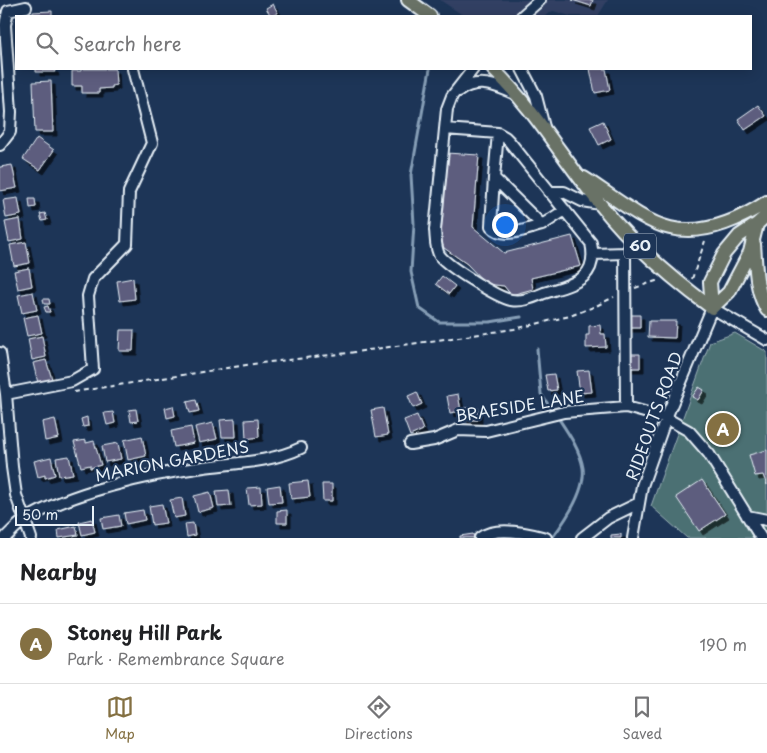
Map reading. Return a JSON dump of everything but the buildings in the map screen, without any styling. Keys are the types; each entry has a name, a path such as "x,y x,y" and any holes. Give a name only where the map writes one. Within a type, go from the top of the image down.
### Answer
{"main road":[{"path":"408,0 429,15"},
{"name":"60","path":"494,70 520,97 600,204 635,243 688,290 712,308"},
{"path":"578,174 644,217 670,228 687,230 705,228 741,217 767,202"},
{"path":"712,308 710,282 724,254 739,236 757,224 767,214"},
{"path":"712,308 729,292 750,252 757,224"},
{"path":"754,240 756,274 760,295 767,310"}],"street":[{"path":"523,15 540,0"},
{"path":"0,146 10,132 11,112 5,25 8,11 26,7"},
{"path":"6,394 72,382 93,369 88,296 93,279 126,244 129,192 152,143 133,70"},
{"path":"523,70 536,96 545,128"},
{"path":"445,129 498,133 505,136 591,243 592,263 579,282 522,300 510,300 477,283 440,255 436,246 435,230 445,129 447,109 465,74"},
{"path":"452,96 466,86 476,83 487,83 520,97"},
{"path":"498,133 491,226 495,231 502,234 542,225 565,210"},
{"path":"494,178 542,225"},
{"path":"549,192 564,192 582,201 600,204"},
{"path":"593,254 625,253 635,243"},
{"path":"625,253 626,407"},
{"path":"712,308 767,340"},
{"name":"RIDEOUTS ROAD","path":"633,538 642,486 666,418 712,308"},
{"path":"0,353 6,394 4,435 16,495 30,538"},
{"name":"BRAESIDE LANE","path":"410,444 434,440 458,430 486,431 564,412 626,407 666,418 689,431 709,454 761,538"},
{"name":"MARION GARDENS","path":"5,538 24,520 54,506 100,489 194,469 286,455 300,448"},
{"path":"582,538 608,518 639,503"},
{"path":"747,516 767,520"},
{"path":"480,538 493,532 529,533 546,538"}],"path":[{"path":"688,290 706,238 705,228"},
{"path":"70,393 253,364 348,354 514,329 570,316 644,284 662,279"}],"shaded area":[{"path":"440,0 608,0 599,15 567,15 553,11 547,15 462,15"}],"green space":[{"path":"735,333 767,352 767,538 687,538 651,506 710,342"}],"waterway":[{"path":"430,70 411,175 414,224 411,272 419,308 439,322 490,322 521,317"},
{"path":"537,349 541,394 552,410"},
{"path":"552,538 574,505 583,477 583,468 574,442 559,419"}],"place":[{"name":"Stoney Hill Park","path":"723,429"}]}
